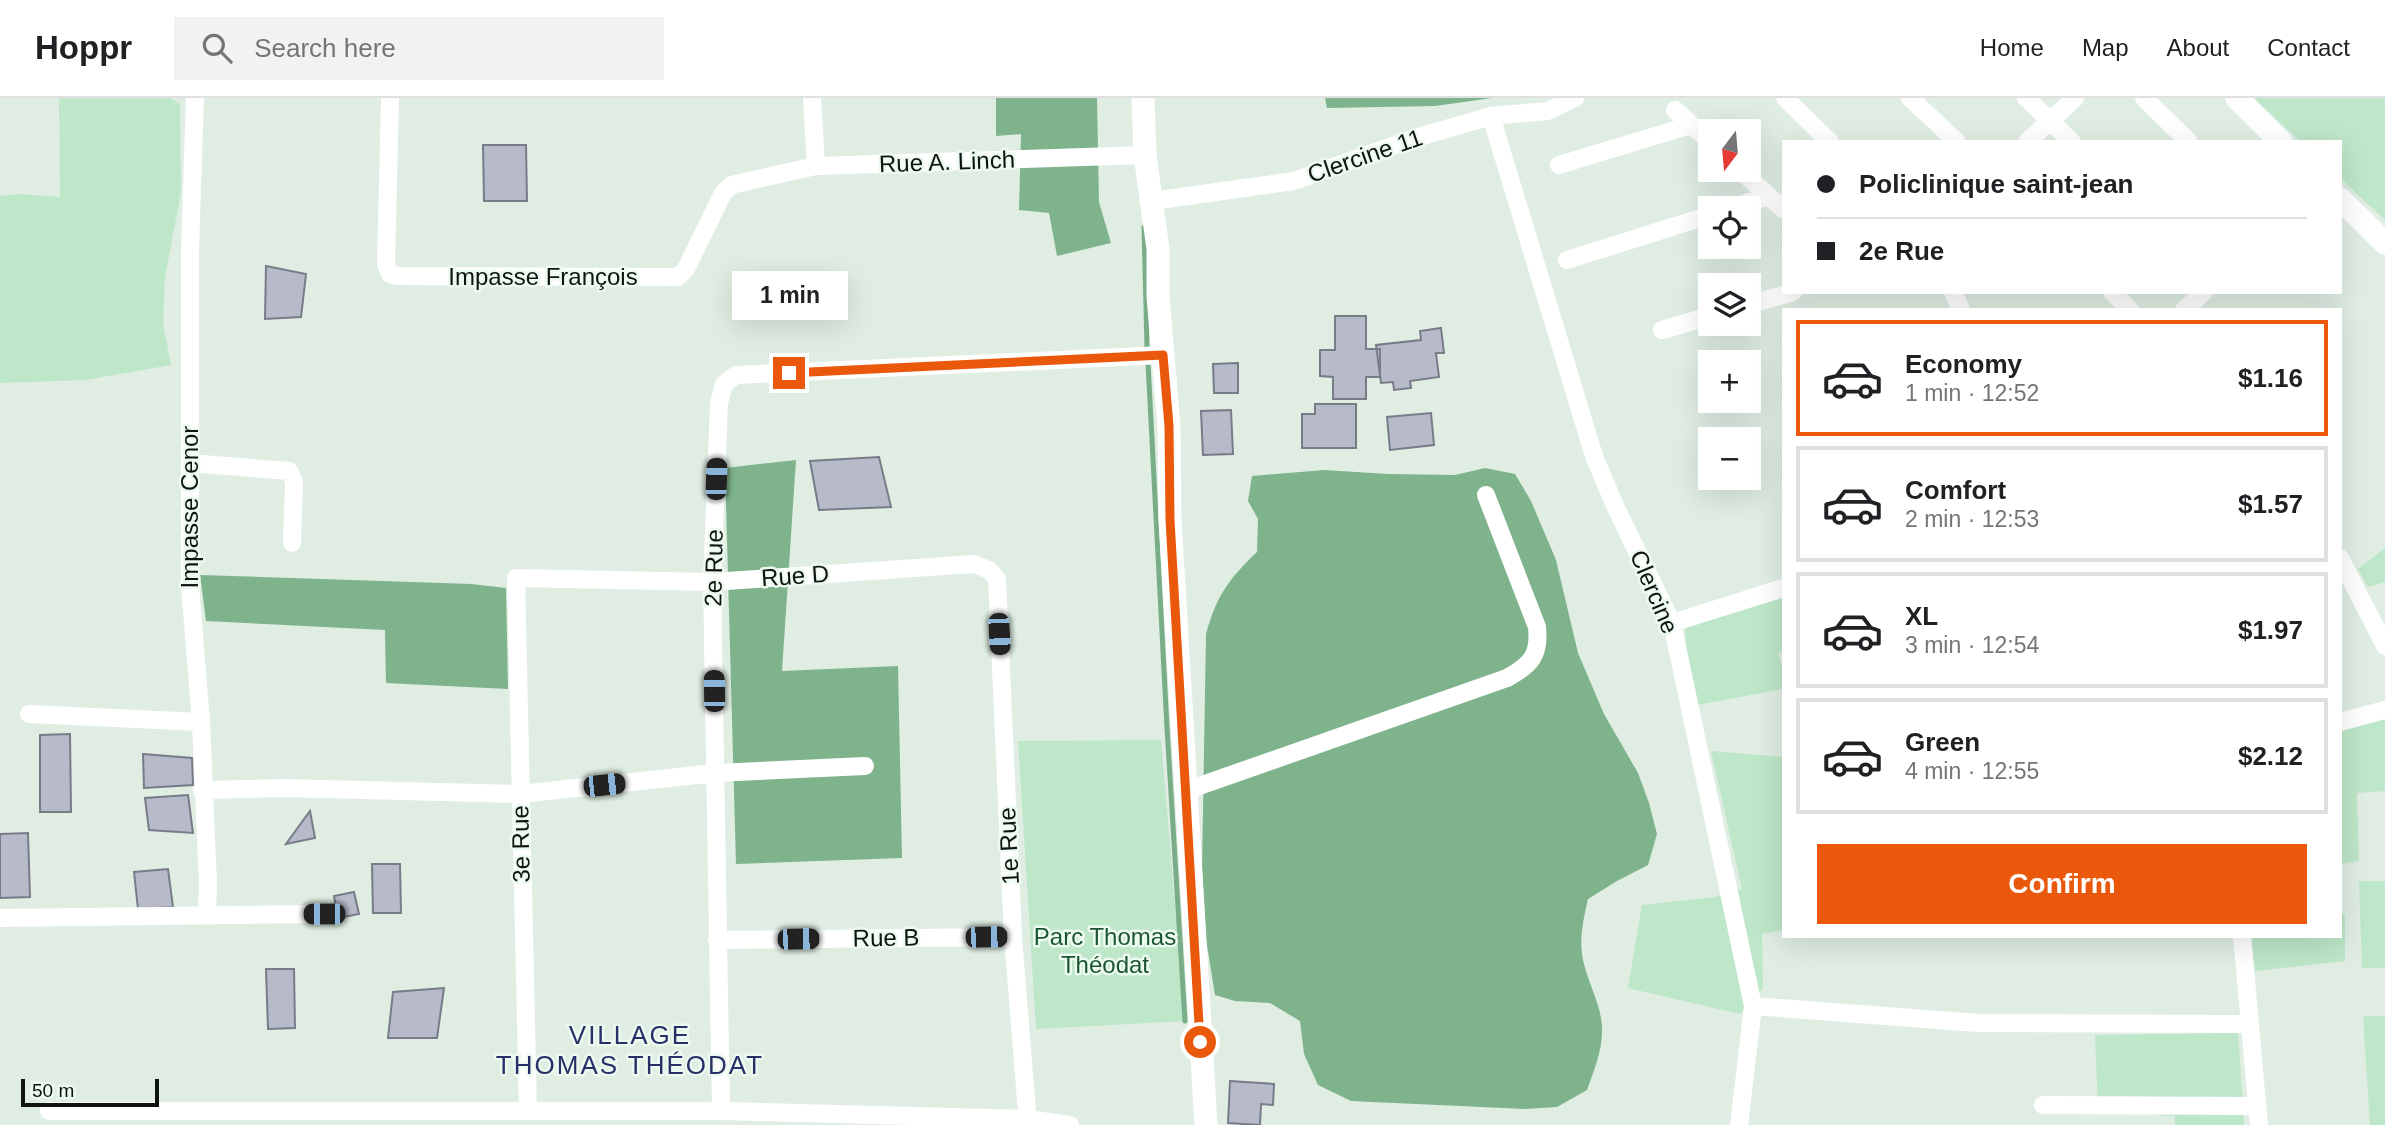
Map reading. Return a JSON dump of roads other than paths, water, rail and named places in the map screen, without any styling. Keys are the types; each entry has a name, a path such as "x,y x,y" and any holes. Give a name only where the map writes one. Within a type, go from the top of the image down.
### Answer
{"street":[{"name":"Impasse Cenor","path":"195,98 190,249 190,586 201,722 208,883 206,915"},
{"name":"Impasse François","path":"390,98 386,264 390,274 397,276 678,277 686,270 723,193 731,185 816,166"},
{"path":"812,98 816,166"},
{"path":"1143,98 1141,155 1152,201 1158,249 1158,296 1169,426 1170,520 1206,1125"},
{"name":"Clercine 11","path":"1152,201 1294,181 1415,138 1491,116 1548,111 1575,98"},
{"path":"1785,98 1828,140"},
{"path":"1910,98 1955,140"},
{"path":"2026,98 2070,140"},
{"path":"2029,140 2075,98"},
{"path":"2144,98 2187,140"},
{"path":"2236,98 2279,140"},
{"path":"1675,110 1698,131"},
{"name":"Clercine","path":"1491,116 1594,456 1672,623 1754,1006 1739,1125"},
{"path":"1559,165 1691,125"},
{"name":"Rue A. Linch","path":"816,166 1141,155"},
{"path":"1753,182 1782,208"},
{"path":"1761,198 1769,196"},
{"path":"2342,201 2385,243"},
{"path":"1567,260 1698,219"},
{"path":"1761,301 1786,294"},
{"path":"2114,294 2128,308"},
{"path":"2186,308 2202,294"},
{"path":"1662,330 1698,320"},
{"name":"2e Rue","path":"721,1111 712,582 719,403 724,384 736,375 1163,355"},
{"path":"190,463 289,471 294,481 292,543"},
{"path":"1185,791 1507,678 1523,669 1533,658 1538,643 1537,627 1486,495"},
{"path":"2342,562 2385,646"},
{"name":"Rue D","path":"516,578 712,582 974,564 989,570"},
{"name":"1e Rue","path":"989,570 997,579 1013,937 1028,1122"},
{"name":"3e Rue","path":"516,578 528,1111"},
{"path":"1672,623 1782,588"},
{"path":"2342,721 2385,710"},
{"path":"29,714 201,722"},
{"path":"202,790 283,788 520,794 715,773 865,766"},
{"path":"0,918 324,914"},
{"name":"Rue B","path":"717,940 1013,937"},
{"path":"2242,938 2259,1125"},
{"path":"1754,1006 1978,1023 2250,1024"},
{"path":"2043,1105 2257,1107"},
{"path":"48,1111 488,1118 528,1111 721,1111 1070,1125"}],"waterway":[{"path":"1144,227 1147,348"},
{"path":"1148,363 1185,1021"}],"district":[{"name":"VILLAGE THOMAS THÉODAT","path":"630,1050"}],"park label":[{"name":"Parc Thomas Théodat","path":"1105,951"}]}
